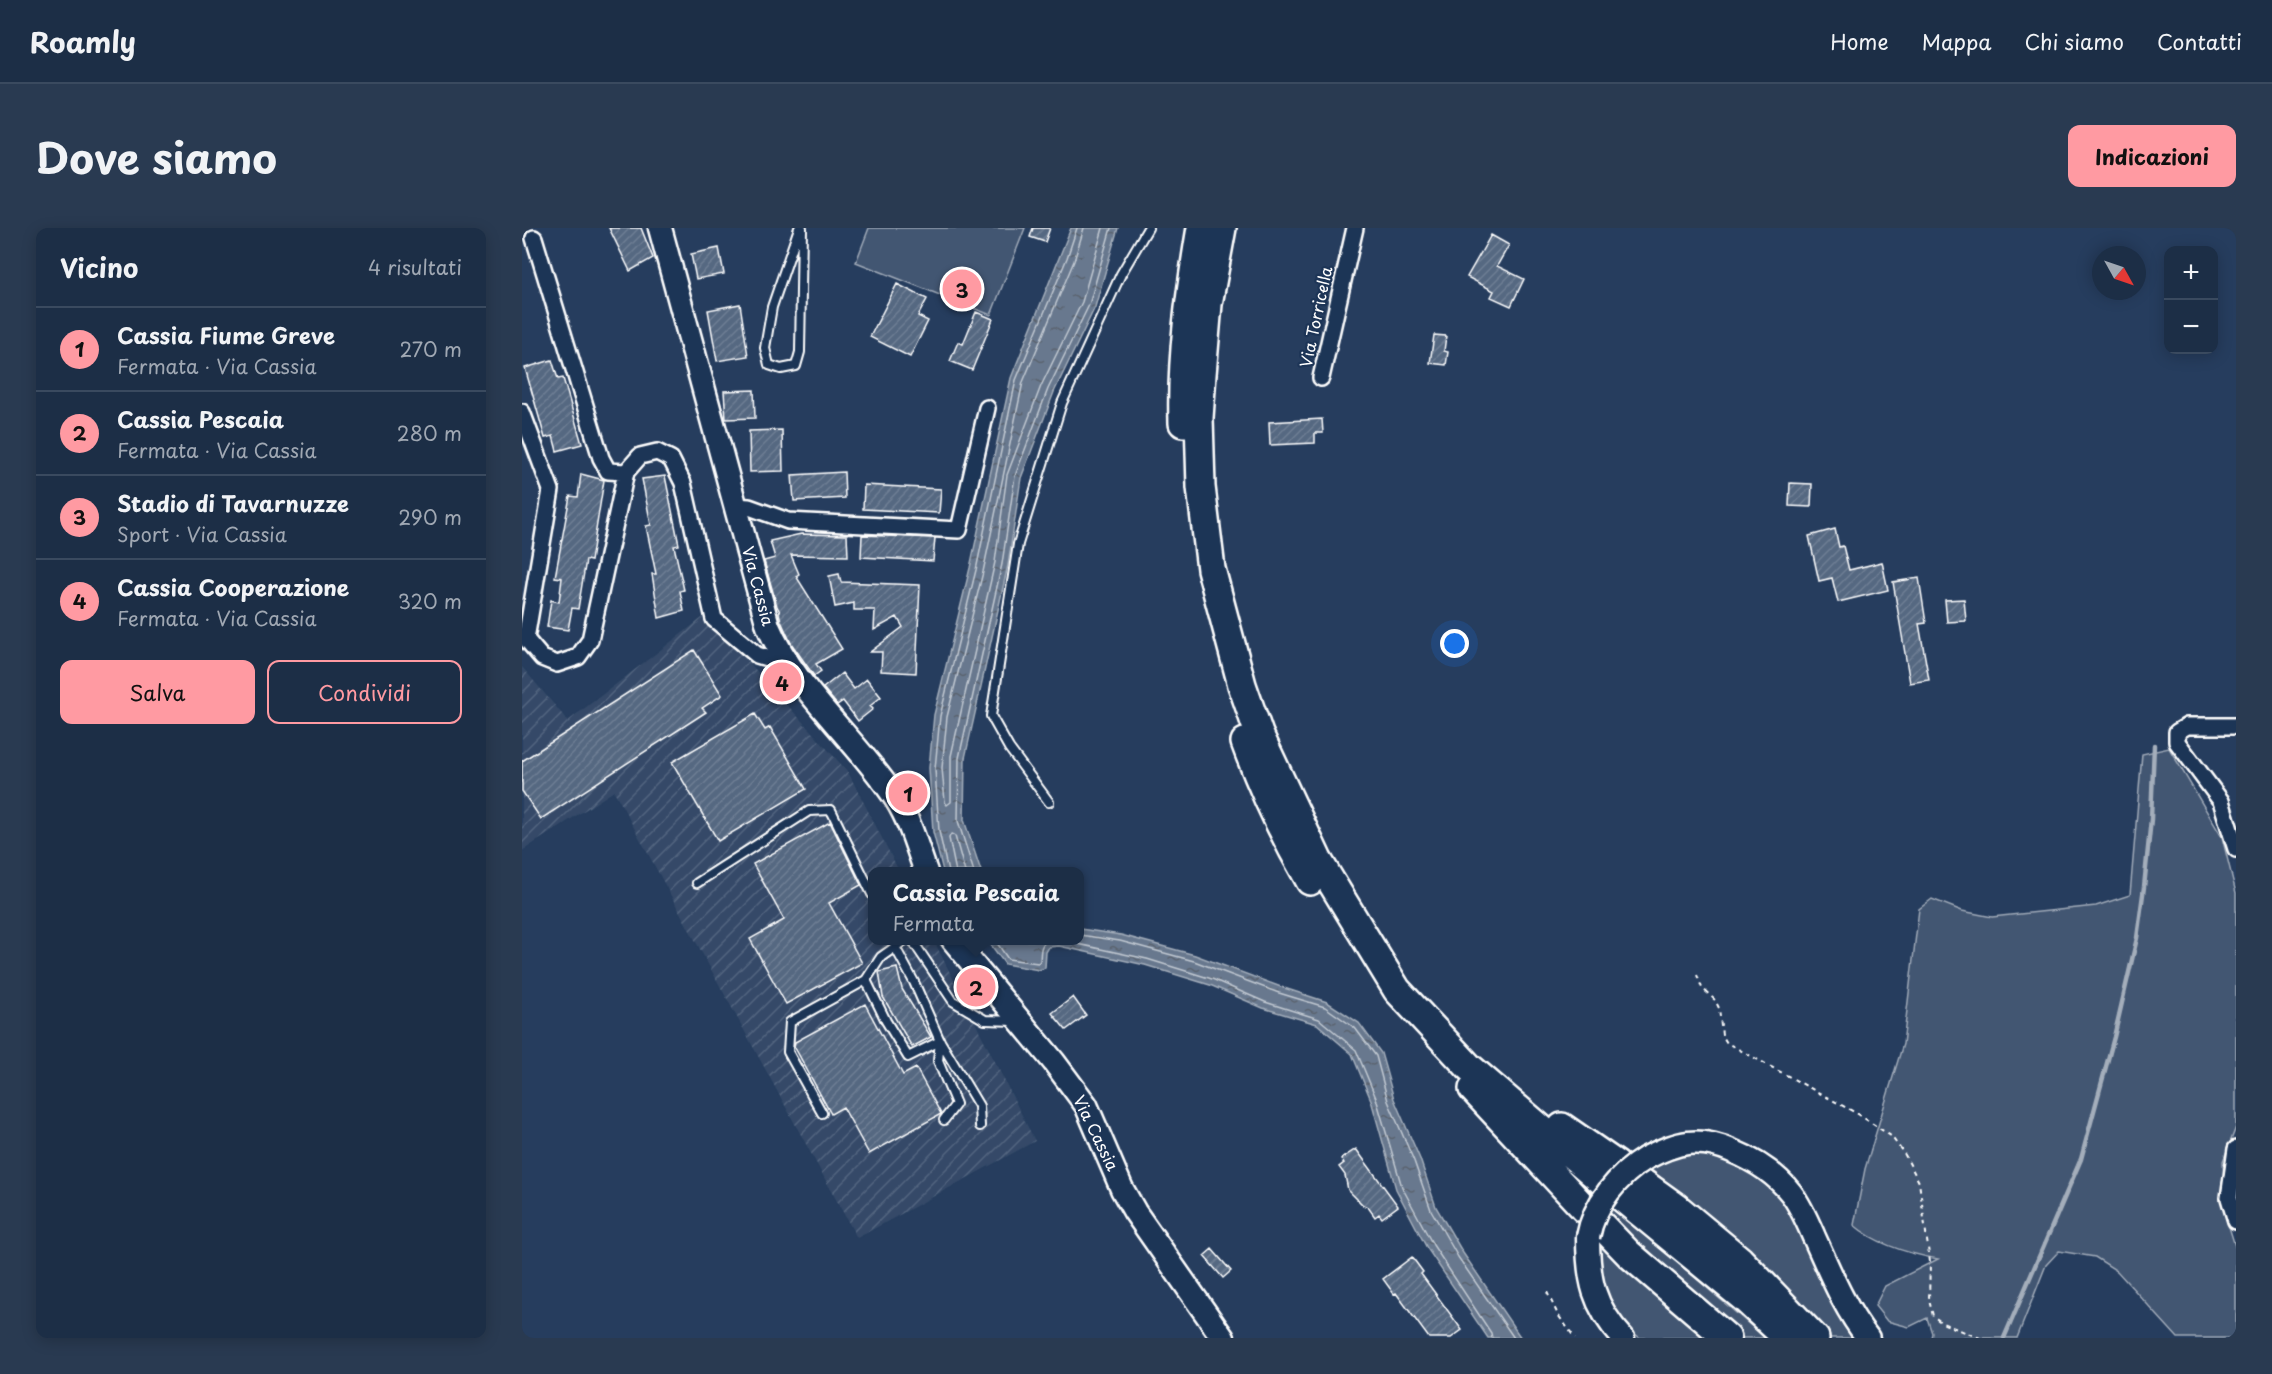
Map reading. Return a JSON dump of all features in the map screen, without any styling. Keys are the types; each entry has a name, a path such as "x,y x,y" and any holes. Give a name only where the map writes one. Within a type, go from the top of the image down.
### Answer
{"highway":[{"path":"1201,228 1188,304 1182,386 1185,475 1192,545 1204,608 1231,704 1265,795 1288,844 1339,928 1361,957 1384,981 1398,990"},
{"path":"1222,228 1208,304 1199,418 1201,488 1211,569 1242,685 1259,734 1318,860 1398,990 1469,1067 1624,1176 1677,1207 1740,1260 1815,1338"},
{"path":"1428,1024 1473,1090 1592,1224 1727,1338"},
{"path":"1624,1176 1744,1298 1787,1338"}],"main road":[{"name":"Via Cassia","path":"660,228 768,626 789,665 875,770 896,800 905,815 924,867"},
{"name":"Via Cassia","path":"957,945 1054,1062 1086,1105 1122,1189 1135,1212 1223,1338"},
{"path":"1624,1176 1669,1146 1695,1141 1720,1145 1746,1157 1772,1174 1791,1194 1804,1214 1843,1300 1868,1338"},
{"path":"1623,1338 1611,1326 1598,1304 1591,1282 1594,1215 1609,1191 1628,1170 1624,1176"}],"street":[{"name":"Via Torricella","path":"1321,378 1355,228"},
{"path":"534,238 601,458 608,471 626,472"},
{"path":"735,506 761,510 788,521 959,530 987,408"},
{"path":"522,412 551,490 526,639 542,658 557,664 578,657 590,640 626,472 640,456 657,452 671,459 683,483 714,619 757,655 789,665"},
{"path":"2236,726 2187,726 2177,732 2177,742 2221,801 2236,849"},
{"path":"2236,1149 2229,1198 2236,1221"}],"lane":[{"path":"801,228 800,352 796,366 781,369 769,364 765,348 772,307 801,228"},
{"path":"1048,802 1009,748 991,716 1018,544 1062,403 1121,274 1148,228"},
{"path":"697,883 809,811 831,810 868,884"},
{"path":"822,1113 788,1052 790,1022 866,980 881,957 898,945"},
{"path":"915,945 953,1001 985,1020 1020,1021"},
{"path":"895,947 914,982 940,1041 979,1106 980,1126"},
{"path":"866,980 886,1021 908,1057 940,1041"},
{"path":"940,1041 938,1061 956,1104 944,1120"}],"path":[{"path":"1697,975 1702,988 1715,1000 1719,1008 1722,1035 1727,1043 1858,1114 1891,1136 1905,1155 1919,1182 1930,1262 1929,1300 1933,1316 1942,1323 1980,1338"},
{"path":"1547,1293 1558,1315 1575,1338"}],"shaded area":[{"path":"869,228 1025,228 991,315 856,262"},
{"path":"706,615 848,772 897,867 868,867 868,945 936,945 1035,1141 857,1238 614,791 522,851 522,667 568,721"},
{"path":"2169,748 2222,837 2236,893 2236,1127 2223,1161 2225,1214 2236,1249 2236,1338 2178,1338 2117,1271 2095,1257 2059,1251 2046,1265 2017,1338 1931,1338 1932,1333 1927,1318 1909,1327 1887,1321 1875,1306 1885,1286 1938,1259 1894,1247 1872,1238 1854,1225 1865,1169 1903,1044 1919,909 1932,899 1962,911 1992,917 2096,906 2130,895 2142,754"},
{"path":"1692,1152 1713,1153 1763,1176 1786,1204 1859,1338 1829,1338 1704,1213 1648,1167 1666,1157"},
{"path":"1611,1205 1765,1338 1736,1338 1603,1220"},
{"path":"1596,1238 1713,1338 1640,1338 1634,1333 1618,1317 1605,1297"}],"water":[{"path":"1071,228 1118,228 1095,307 1054,392 1021,478 1008,565 965,758 964,820 980,867 942,867 933,832 929,768 934,715 970,568 1011,378"},
{"path":"1084,930 1121,935 1195,955 1327,1002 1359,1023 1381,1053 1394,1099 1420,1159 1436,1207 1463,1253 1521,1338 1488,1338 1427,1248 1396,1189 1371,1100 1352,1054 1317,1024 1263,1008 1210,985 1145,965 1059,946 1049,947 1046,952 1045,968 1039,970 1005,964 991,945 1084,945"}],"building":[{"path":"609,228 641,228 653,258 630,271"},
{"path":"1033,228 1050,228 1045,242 1030,237"},
{"path":"1491,235 1509,245 1497,266 1524,279 1511,306 1491,297 1494,291 1467,277"},
{"path":"719,248 724,274 696,279 691,254"},
{"path":"897,284 927,299 918,316 928,321 910,357 870,337"},
{"path":"740,304 748,356 717,361 708,310"},
{"path":"976,312 993,319 972,370 950,361 958,342 963,344"},
{"path":"1434,335 1446,336 1444,351 1448,352 1446,365 1430,363"},
{"path":"552,360 558,379 563,378 582,444 557,451 553,436 545,438 525,368"},
{"path":"754,390 755,418 726,419 724,391"},
{"path":"1322,419 1323,433 1315,433 1315,443 1270,445 1269,422"},
{"path":"782,430 783,471 750,472 749,431"},
{"path":"844,472 845,498 794,501 792,475"},
{"path":"581,474 604,480 591,561 586,560 578,609 572,608 568,630 547,627 551,600 559,602 562,578 555,577 570,496 578,497"},
{"path":"665,476 679,545 674,546 684,590 680,591 684,611 659,618 652,574 656,574 646,526 651,525 642,479"},
{"path":"1790,483 1812,484 1811,507 1789,506"},
{"path":"864,485 941,489 939,513 863,509"},
{"path":"1835,529 1839,547 1843,546 1849,570 1882,562 1888,590 1838,602 1832,578 1819,581 1809,536"},
{"path":"801,534 847,535 848,556 791,555 799,574 796,576 842,649 816,664 821,671 814,676 791,643 781,621 764,561 775,558 770,541"},
{"path":"862,535 935,538 933,561 861,557"},
{"path":"839,574 841,582 920,585 916,673 881,671 882,652 870,652 903,627 897,617 874,630 875,610 854,610 854,603 835,607 829,576"},
{"path":"1919,578 1926,623 1919,624 1929,680 1910,683 1893,582"},
{"path":"1964,599 1966,621 1947,622 1945,600"},
{"path":"694,650 722,695 702,708 706,712 541,819 522,791 522,761"},
{"path":"842,673 854,689 867,679 881,697 870,706 873,709 858,721 843,701 837,705 823,688"},
{"path":"755,714 765,730 770,727 806,789 718,841 672,762"},
{"path":"830,822 861,885 829,903 862,963 786,1004 750,939 784,920 753,864"},
{"path":"897,968 902,989 931,1037 912,1047 883,997 879,972"},
{"path":"1073,997 1086,1015 1066,1030 1052,1013"},
{"path":"865,1004 903,1075 916,1068 941,1114 869,1154 843,1107 831,1114 794,1046 795,1042"},
{"path":"1356,1149 1398,1206 1382,1218 1379,1214 1375,1217 1368,1207 1348,1190 1345,1175 1339,1167 1344,1163 1341,1159"},
{"path":"1212,1249 1231,1271 1223,1278 1204,1256"},
{"path":"1412,1257 1423,1272 1421,1274 1462,1330 1451,1338 1429,1338 1383,1279"}],"waterway":[{"path":"2004,1338 2081,1159 2114,1037 2137,938 2144,887 2151,819 2154,745"}],"place":[{"name":"Stadio di Tavarnuzze","path":"962,289"},
{"name":"Cassia Cooperazione","path":"782,682"},
{"name":"Cassia Fiume Greve","path":"908,793"},
{"name":"Cassia Pescaia","path":"976,987"}]}
